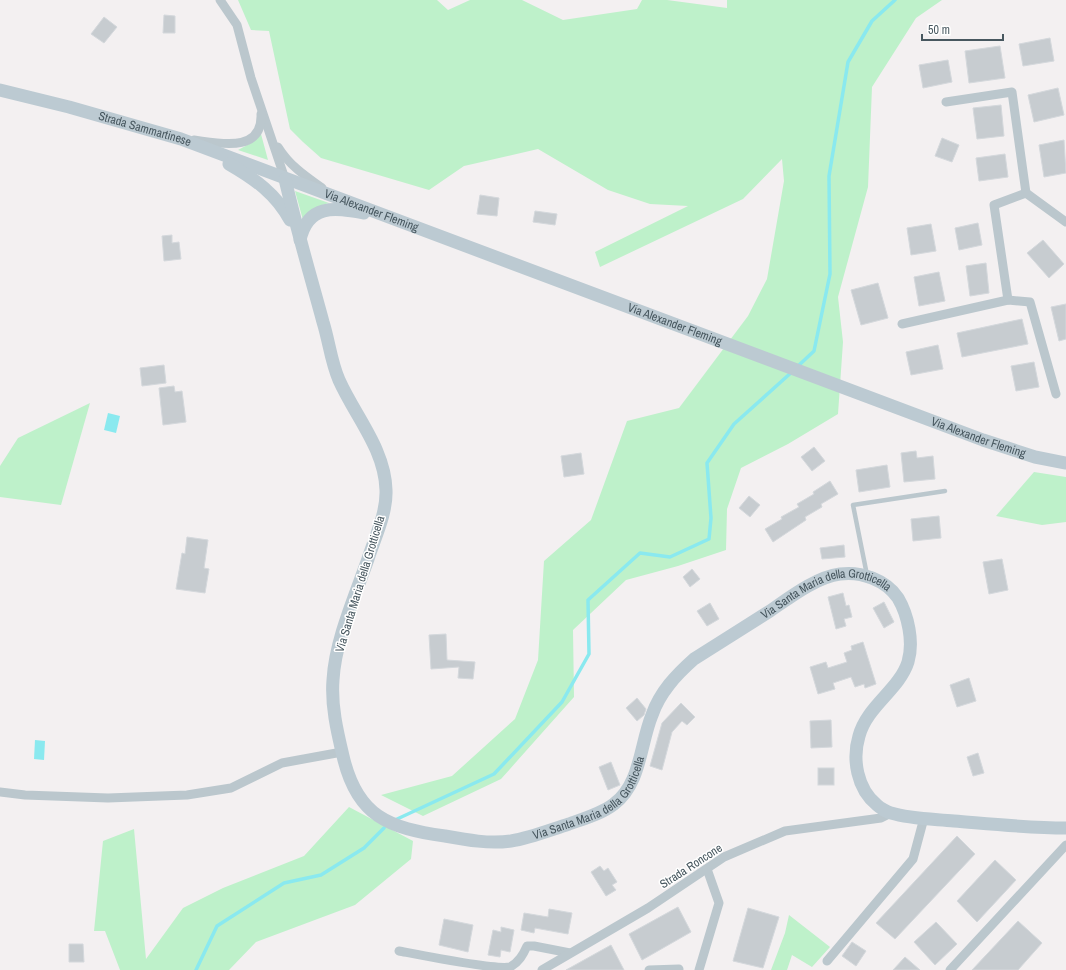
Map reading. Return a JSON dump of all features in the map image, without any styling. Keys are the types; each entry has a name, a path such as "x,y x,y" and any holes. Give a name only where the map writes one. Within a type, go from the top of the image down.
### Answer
{"street":[{"path":"220,0 237,25 251,78 285,179 300,240"},
{"name":"Strada Sammartinese","path":"0,90 69,107 181,138 285,179"},
{"path":"946,102 1012,92 1026,193 1066,222"},
{"path":"181,138 232,144 245,142 258,130 262,119 261,107"},
{"path":"269,132 284,156 295,169 330,194"},
{"path":"196,145 246,174 268,190 282,205 300,240"},
{"name":"Via Alexander Fleming","path":"285,179 330,194 983,440 1035,457 1066,463"},
{"path":"1008,300 994,205 1026,193"},
{"path":"300,240 304,227 312,217 329,209 391,218"},
{"name":"Via Santa Maria della Grotticella","path":"300,240 338,378 368,431 384,472 386,492 382,515 344,630 333,679 337,730 347,774 361,799 374,813 389,824 397,827 426,833 491,842 511,841 532,836 582,820 614,804 626,792 634,776 652,715 662,694 678,673 694,659 805,588 839,574 868,577 883,582 892,590 901,603 910,636 908,662 902,674 865,721 859,734 855,752 856,767 868,794 877,805 890,813 924,818 1066,828"},
{"path":"902,324 1008,300 1030,302 1056,394"},
{"path":"0,792 25,795 108,798 187,795 231,788 282,763 342,752"},
{"name":"Strada Roncone","path":"542,970 648,908 724,857 785,831 881,818 890,813"},
{"path":"827,961 913,859 924,818"},
{"path":"950,970 1066,845"},
{"path":"699,970 719,904 707,869"},
{"path":"399,951 484,968 508,968 522,958 527,946 570,953"},
{"path":"649,970 680,969"}],"lane":[{"path":"868,577 853,505 945,491"}],"green space":[{"path":"238,0 437,0 448,10 470,0 522,0 563,20 637,9 642,0 667,0 727,8 727,0 942,0 916,18 872,87 868,187 838,297 843,342 838,414 788,444 741,468 727,509 726,550 678,566 626,580 573,630 574,697 501,779 423,816 381,795 452,776 515,719 538,660 544,561 591,520 627,421 679,408 748,316 767,279 784,181 782,159 743,199 600,267 595,252 688,206 650,204 608,190 538,149 464,166 429,190 321,158 290,129 269,31 251,30"},
{"path":"261,134 268,160 238,150 251,143"},
{"path":"295,191 329,203 322,205 303,220"},
{"path":"90,403 61,505 0,497 0,466 18,438"},
{"path":"1034,472 1066,477 1066,522 1042,525 996,516"},
{"path":"349,807 413,841 411,859 355,905 256,942 229,970 120,970 105,931 94,931 103,841 134,829 146,959 183,908 223,888 304,856"},
{"path":"789,915 830,947 812,967 792,955 787,970 771,970 785,933"}],"water":[{"path":"108,413 120,416 116,433 104,430"},
{"path":"35,740 45,741 44,760 34,759"}],"building":[{"path":"164,15 175,16 175,33 163,33"},
{"path":"104,17 117,27 104,43 91,34"},
{"path":"1050,38 1054,61 1023,66 1019,44"},
{"path":"1000,46 1005,78 969,83 965,51"},
{"path":"948,60 952,82 923,88 919,65"},
{"path":"1058,88 1064,115 1034,122 1028,95"},
{"path":"1001,105 1004,136 977,139 973,108"},
{"path":"942,138 959,145 952,162 935,156"},
{"path":"1064,140 1066,173 1044,177 1039,145"},
{"path":"1005,154 1008,177 979,181 976,158"},
{"path":"480,195 499,198 497,216 477,214"},
{"path":"535,211 557,214 555,225 533,222"},
{"path":"978,223 982,245 959,250 955,228"},
{"path":"931,224 936,251 911,255 907,228"},
{"path":"172,235 172,243 179,242 181,259 164,261 162,236"},
{"path":"1043,240 1064,264 1049,278 1027,253"},
{"path":"986,263 989,293 970,296 966,266"},
{"path":"939,272 945,301 919,306 914,277"},
{"path":"878,283 888,318 861,325 851,290"},
{"path":"1066,304 1066,339 1059,341 1051,307"},
{"path":"1022,319 1028,344 962,357 957,333"},
{"path":"938,345 943,369 911,375 906,352"},
{"path":"1034,362 1039,387 1016,391 1011,366"},
{"path":"164,365 166,383 142,386 140,368"},
{"path":"174,386 175,392 182,391 186,422 163,425 159,388"},
{"path":"814,447 825,461 812,471 801,457"},
{"path":"916,451 917,458 933,456 935,479 904,482 901,453"},
{"path":"581,453 584,474 564,477 561,456"},
{"path":"887,465 890,487 859,492 856,470"},
{"path":"830,481 838,494 821,504 822,507 805,517 806,520 773,542 765,529 782,519 781,517 799,507 797,504 814,494 813,492"},
{"path":"749,496 760,505 750,517 739,508"},
{"path":"939,516 941,538 913,541 911,519"},
{"path":"187,537 208,540 204,568 209,569 205,593 176,589 182,553 185,554"},
{"path":"844,545 845,557 822,559 820,548"},
{"path":"1002,559 1008,590 989,594 983,562"},
{"path":"692,569 700,579 690,587 683,577"},
{"path":"843,593 846,606 849,605 852,617 844,619 846,626 836,629 828,597"},
{"path":"884,602 894,622 884,628 873,608"},
{"path":"710,603 719,619 707,626 697,611"},
{"path":"446,634 447,660 475,662 473,679 458,678 459,667 431,669 429,635"},
{"path":"863,642 876,684 865,688 864,684 855,687 851,677 833,683 835,689 818,694 810,667 826,662 828,668 847,662 844,653 852,650 851,646"},
{"path":"969,678 976,701 957,707 950,685"},
{"path":"637,698 646,709 644,715 637,721 626,708"},
{"path":"681,703 695,717 687,725 682,721 672,732 662,770 650,766 662,723"},
{"path":"831,720 832,747 811,748 810,721"},
{"path":"978,753 984,773 973,776 967,757"},
{"path":"611,762 620,785 608,790 599,767"},
{"path":"818,768 834,768 834,785 818,785"},
{"path":"957,836 975,854 895,939 876,923"},
{"path":"995,860 1016,880 977,922 957,901"},
{"path":"600,866 604,871 608,868 617,882 612,885 616,890 606,896 591,872"},
{"path":"678,907 691,932 642,960 629,934"},
{"path":"748,908 779,917 763,968 733,961"},
{"path":"549,909 572,913 568,934 535,928 534,933 521,930 524,913 548,917"},
{"path":"444,919 473,925 468,952 439,945"},
{"path":"1018,921 1042,943 1018,970 972,970"},
{"path":"936,922 957,944 935,965 914,942"},
{"path":"501,927 514,930 510,952 501,950 500,957 488,955 493,930 501,932"},
{"path":"852,942 866,951 856,966 842,956"},
{"path":"69,944 83,944 84,962 69,962"},
{"path":"611,945 624,970 566,970"},
{"path":"905,957 920,970 893,970"}],"waterway":[{"path":"797,367 814,351 830,274 829,176 848,62 872,21 895,0"},
{"path":"395,820 494,774 562,702 589,654 588,600 640,553 670,557 709,539 711,518 707,463 734,424 793,371"},
{"path":"196,970 217,926 284,883 321,875 364,848 384,828"}]}
